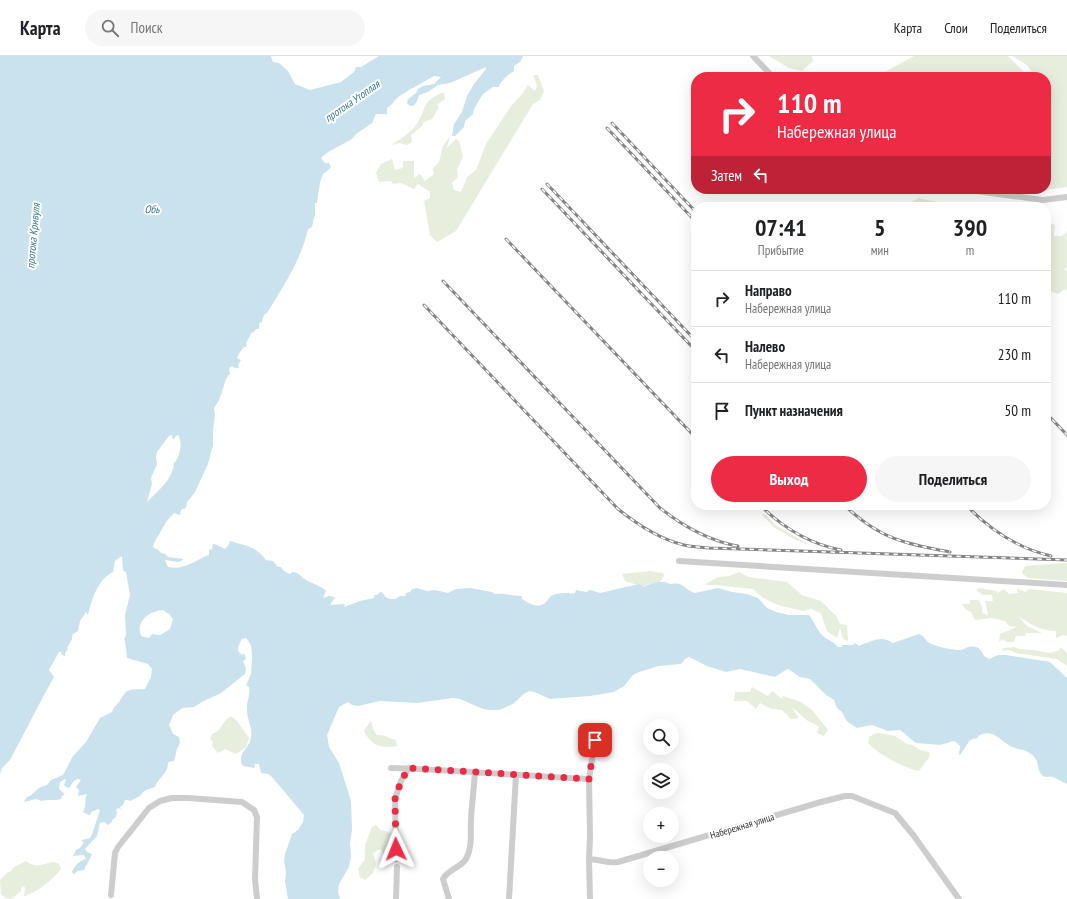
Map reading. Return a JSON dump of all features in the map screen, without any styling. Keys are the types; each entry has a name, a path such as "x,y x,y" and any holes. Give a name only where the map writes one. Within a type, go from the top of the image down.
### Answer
{"street":[{"path":"753,56 768,72"},
{"path":"999,194 1043,200 1067,196"},
{"path":"679,561 1067,585"},
{"path":"590,899 589,779 595,740"},
{"path":"391,768 589,779"},
{"path":"396,859 395,799 401,781 409,768"},
{"path":"449,899 443,879 444,876 465,861 471,849 471,820 475,772"},
{"path":"509,899 516,775"},
{"name":"Набережная улица","path":"589,859 596,859 611,864 845,796 857,798 895,813 914,836 959,899"},
{"path":"111,895 115,854 123,839 149,808 160,801 172,798 188,798 242,802 254,810 257,817 255,879 257,899"},
{"path":"396,899 397,868"}],"green space":[{"path":"769,56 812,56 813,61 802,71 789,68"},
{"path":"914,56 1008,56 1024,72 885,72"},
{"path":"1012,56 1067,56 1067,187 1051,189 1051,72 1032,72 1027,65"},
{"path":"533,75 538,75 544,91 540,100 533,104 456,231 437,242 430,235 424,201 430,198 430,192 418,184 414,189 401,183 393,184 391,181 379,182 376,173 381,164 392,159 395,170 403,168 403,161 414,161 414,178 420,174 425,181 434,174 433,168 439,162 443,146 450,136 447,148 456,139 459,141 463,157 457,169 458,177 452,183 454,190 461,192 467,177 476,170 486,144 511,106 528,85 535,91 537,86"},
{"path":"444,92 445,99 438,104 438,109 432,119 424,122 422,126 411,135 412,142 407,145 400,143 391,145 414,128 431,99"},
{"path":"919,198 937,202 912,202"},
{"path":"1051,224 1055,225 1054,236 1062,236 1067,231 1067,267 1064,269 1067,271 1067,292 1065,289 1058,294 1051,291"},
{"path":"761,514 766,515 775,525 812,546 794,539 775,528"},
{"path":"1067,563 1067,581 1028,578 1022,573 1025,566"},
{"path":"650,571 663,573 664,576 659,583 648,584 644,587 625,581 622,574"},
{"path":"739,572 748,577 787,582 802,595 821,601 836,616 840,624 847,625 848,641 843,639 840,628 837,638 827,631 821,613 811,609 803,611 778,605 763,598 753,589 704,585 718,577 729,576"},
{"path":"980,588 996,591 998,593 1004,589 1009,594 1018,593 1017,588 1025,592 1029,589 1067,593 1067,636 1064,635 1056,638 1056,631 1045,630 1018,616 1027,626 1042,633 1026,633 1025,636 1016,636 1014,642 1007,642 1002,639 999,642 1000,634 1017,627 1009,626 1005,621 991,618 975,620 971,612 965,609 962,604 970,604 970,600 979,600 982,607 982,613 988,615 985,601 993,601 992,595 983,595 976,590"},
{"path":"1014,647 1050,653 1059,650 1060,647 1067,653 1067,666 1057,659 1016,653 1010,650 1002,651 1003,648"},
{"path":"752,687 768,696 772,691 782,699 783,696 801,702 812,710 828,730 824,736 817,733 819,727 806,720 792,708 799,718 791,719 782,710 772,709 760,703 756,709 747,701 734,701 735,692 750,692"},
{"path":"231,716 237,721 249,738 246,747 236,754 225,749 218,753 212,746 213,742 210,739 212,734 218,731"},
{"path":"371,721 373,729 377,735 396,740 397,746 386,747 377,745 369,739 364,730"},
{"path":"879,733 895,736 907,744 929,752 930,756 919,771 899,764 878,752 868,743 869,737"},
{"path":"376,825 381,830 392,833 393,854 384,854 380,849 373,853 376,864 373,873 365,880 360,877 358,869 365,859 365,845 372,827"},
{"path":"26,861 37,866 54,862 59,864 61,869 50,881 35,892 24,896 24,886 21,888 21,891 11,899 6,898 1,894 0,880 14,867"}],"water":[{"name":"Обь","path":"0,56 271,56 273,62 279,63 288,71 295,84 310,90 341,82 354,72 356,67 361,67 379,56 523,56 521,61 514,66 514,71 503,80 499,87 493,87 483,94 474,109 473,114 465,121 464,127 455,136 452,136 454,124 462,112 467,96 486,67 450,83 438,85 428,92 419,95 417,101 412,106 407,103 408,99 416,93 418,89 423,86 434,84 441,77 434,76 410,89 387,108 387,114 376,114 372,123 356,134 352,139 328,152 321,158 325,163 329,163 331,167 322,176 317,203 315,203 315,214 312,227 308,229 301,252 291,273 267,313 264,315 262,322 259,323 259,329 256,329 253,333 252,332 246,343 247,346 242,349 237,358 241,360 238,365 239,368 232,366 229,368 230,374 226,378 219,400 214,408 213,445 208,464 195,492 187,502 186,508 181,510 180,515 174,513 166,522 154,543 153,547 168,557 183,559 179,562 165,560 168,567 174,568 190,564 209,555 209,550 212,549 213,544 225,549 230,541 254,549 266,560 273,561 284,571 290,574 294,572 319,586 326,591 323,598 329,596 335,597 330,605 345,604 344,607 374,598 374,595 377,595 380,592 388,598 395,599 400,596 405,596 406,593 410,592 412,589 417,588 427,591 435,590 448,593 456,589 470,588 492,592 495,594 522,596 522,599 525,601 538,606 544,604 552,595 561,593 575,593 576,590 586,592 590,590 600,593 639,584 644,587 653,583 661,582 678,584 695,593 718,588 747,594 758,598 767,608 776,612 789,615 809,615 821,634 838,647 842,647 842,645 853,645 855,643 859,646 880,639 885,639 893,643 919,634 928,642 943,648 958,650 974,646 980,649 984,656 989,659 998,655 1006,655 1050,662 1067,678 1067,784 1052,777 1043,776 1040,773 1036,760 1032,755 1026,751 1010,746 993,734 989,733 980,735 977,738 970,740 959,755 960,746 954,741 940,745 916,743 900,730 888,731 872,725 857,728 846,720 842,712 837,708 834,700 826,695 810,679 800,677 788,669 775,677 740,669 726,672 707,666 689,657 681,664 659,666 639,672 633,675 624,686 614,692 590,696 550,699 530,691 525,693 513,704 499,710 483,709 460,699 453,698 417,703 380,701 358,706 352,705 348,702 339,707 327,735 329,747 339,763 351,801 351,856 349,867 339,884 338,892 340,899 288,899 285,882 285,854 292,834 298,830 303,822 304,815 272,777 268,774 261,773 259,764 255,764 254,768 243,766 241,762 242,755 251,738 251,727 247,710 249,687 246,685 251,672 252,653 251,645 246,638 242,639 238,650 243,655 244,653 246,659 243,661 246,669 245,674 221,693 194,707 183,708 173,715 169,725 173,734 179,737 180,743 174,761 168,762 167,770 155,787 146,790 140,796 130,801 125,800 123,805 120,807 121,809 118,808 116,810 116,817 108,825 104,822 100,823 97,836 85,849 87,852 92,854 84,870 78,871 74,874 72,872 76,865 86,859 84,855 73,856 76,850 80,848 84,842 82,842 82,840 90,838 100,810 98,809 91,812 89,815 83,812 87,794 78,796 79,790 76,787 81,780 78,779 74,781 69,788 64,785 65,779 60,782 59,789 65,794 61,799 41,801 36,799 24,802 27,797 39,788 47,785 51,780 63,775 73,756 86,742 100,718 112,712 114,707 118,704 126,692 145,689 151,677 152,669 148,664 127,658 124,640 126,635 125,615 130,595 126,572 123,571 122,556 115,561 113,572 100,583 97,588 92,599 88,615 86,612 80,621 78,631 73,634 65,656 59,652 49,670 54,677 10,760 2,768 0,774","holes":["172,435 172,438 174,439 178,435 180,438 181,446 178,458 174,463 168,479 147,502 152,484 151,478 157,464 157,452 169,436","163,610 173,619 170,629 160,635 152,634 149,638 141,636 140,626 142,621 153,612"]}],"railway":[{"path":"612,123 691,207"},
{"path":"607,128 691,217"},
{"path":"547,184 691,336"},
{"path":"542,189 691,346"},
{"path":"506,239 691,433"},
{"path":"443,281 660,508 678,521 707,537 738,546"},
{"path":"424,305 618,509 633,521 666,539 687,546 709,548 1067,560"},
{"path":"1051,418 1067,435"},
{"path":"766,510 797,534 818,544 841,550"},
{"path":"850,510 886,535 914,544 950,552"},
{"path":"971,510 994,530 1015,543 1039,553 1051,556"}],"route":[{"path":"396,849 395,799 398,786 409,768 589,779 595,740"}],"water label":[{"name":"протока Утоплая","path":"352,101"},
{"name":"протока Кривуля","path":"33,236"}]}
